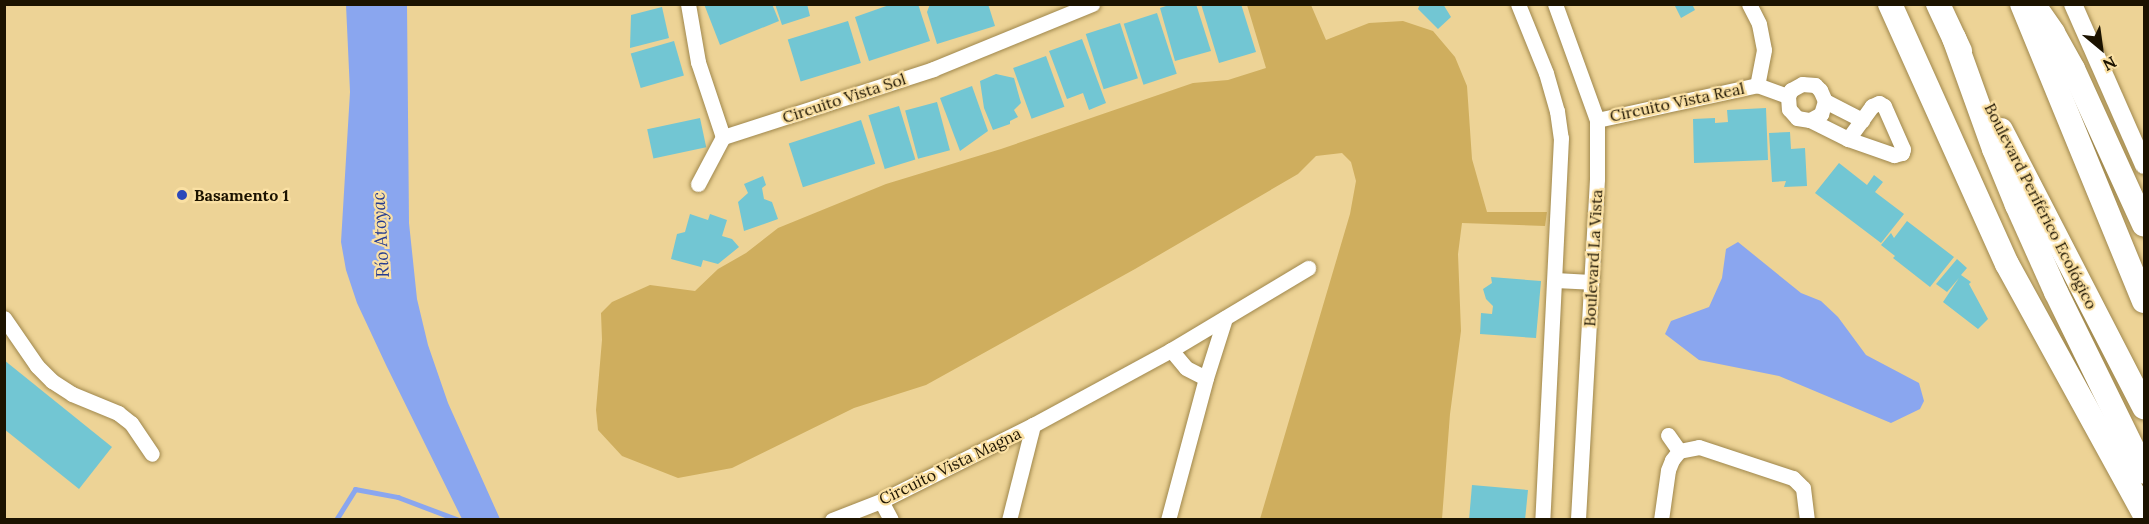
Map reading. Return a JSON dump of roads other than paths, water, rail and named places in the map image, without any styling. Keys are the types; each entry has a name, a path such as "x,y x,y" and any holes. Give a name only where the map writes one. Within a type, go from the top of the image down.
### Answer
{"highway":[{"path":"1890,4 2007,264 2145,513"},
{"name":"Boulevard Periférico Ecológico","path":"1938,4 2145,407"},
{"path":"2022,4 2145,301"},
{"path":"2032,4 2053,33 2073,69 2145,225"},
{"path":"1954,38 1994,149 2022,216 2056,292 2145,472"}],"street":[{"path":"688,4 698,62 723,137 698,184"},
{"name":"Circuito Vista Sol","path":"723,137 933,69 1074,7 1092,4"},
{"path":"1518,4 1546,73 1557,111 1561,138 1542,519"},
{"name":"Boulevard La Vista","path":"1555,4 1597,120 1597,179 1578,519"},
{"name":"Circuito Vista Real","path":"1749,4 1759,24 1764,50 1757,85"},
{"path":"2073,4 2145,165"},
{"path":"1848,139 1862,120 1872,106 1882,104 1902,145 1902,153 1894,155 1848,139 1810,120 1803,120 1792,114 1788,96 1796,86 1809,84 1820,90 1825,101 1862,120"},
{"name":"Circuito Vista Real","path":"1597,120 1757,85 1788,96"},
{"path":"1810,120 1821,114 1825,101"},
{"name":"Circuito Vista Magna","path":"832,519 881,501 1033,425 1171,350 1308,268"},
{"path":"1555,280 1591,282"},
{"path":"4,318 37,366 52,381 72,394 118,413 130,423 152,454"},
{"path":"1168,519 1206,378 1225,318"},
{"path":"1171,350 1186,368 1206,378"},
{"name":"Circuito Vista Magna","path":"1010,519 1033,425"},
{"path":"1668,435 1679,451"},
{"path":"1661,519 1668,470 1679,451 1700,447 1793,478 1810,486 1807,519"},
{"path":"881,501 891,519"}],"water":[{"name":"Río Atoyac","path":"346,5 407,5 409,223 417,299 428,345 448,403 500,519 462,519 357,303 346,270 341,242 350,92"},
{"path":"1738,242 1801,293 1821,301 1838,317 1866,355 1919,383 1924,401 1920,409 1891,423 1779,376 1699,360 1665,334 1671,321 1709,307 1722,278 1726,249"}],"waterway":[{"path":"336,520 355,489 398,497 459,520"}],"place":[{"name":"Basamento 1","path":"182,195"}]}
